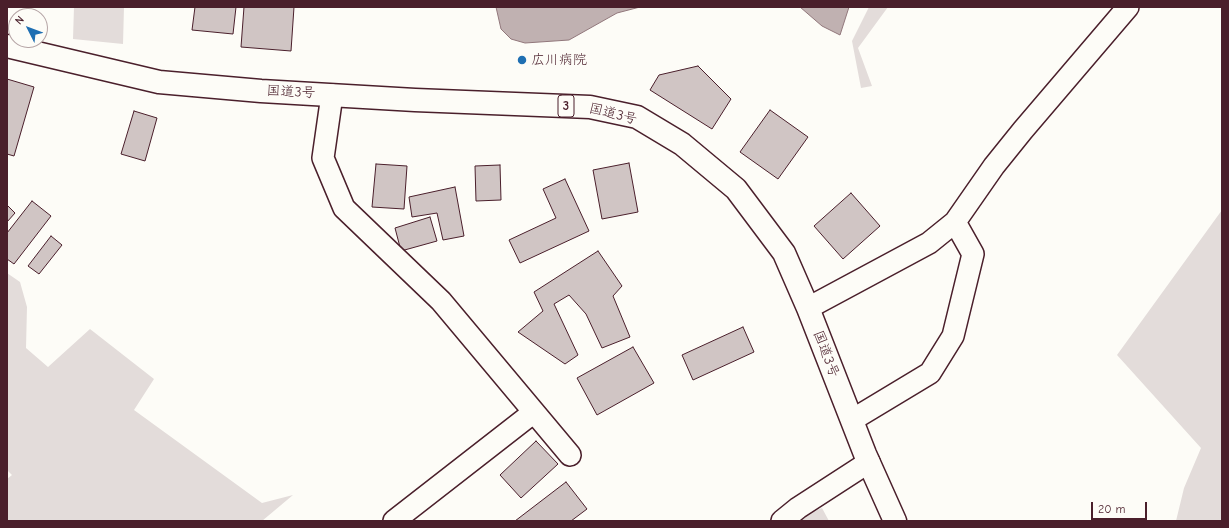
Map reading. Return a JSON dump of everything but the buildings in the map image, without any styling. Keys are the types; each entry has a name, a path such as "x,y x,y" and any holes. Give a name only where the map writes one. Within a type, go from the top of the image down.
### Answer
{"highway":[{"name":"国道3号","path":"7,46 159,82 332,95 590,107 636,118 682,144 736,189 784,253 808,308 869,462 895,521"}],"street":[{"path":"808,308 929,243 955,222 994,166 1128,7"},
{"path":"332,95 323,158 344,208 441,301 570,455"},
{"path":"852,420 930,374 953,336 973,254 955,222"},
{"path":"394,521 534,412"},
{"path":"782,521 798,508 869,462"}],"shaded area":[{"path":"74,7 124,7 123,44 73,39"},
{"path":"496,7 640,7 617,13 569,40 525,43 511,39 501,29"},
{"path":"800,7 849,7 840,35 822,26"},
{"path":"869,7 888,7 858,48 872,86 861,88 852,41"},
{"path":"1222,210 1222,521 1176,521 1184,488 1201,448 1117,355"},
{"path":"7,273 20,282 27,307 26,348 48,367 90,329 154,379 134,410 262,503 293,495 262,521 7,521 7,479 12,475 7,470"},
{"path":"822,508 829,521 793,521 797,518"}],"place":[{"name":"広川病院","path":"522,60"}]}
